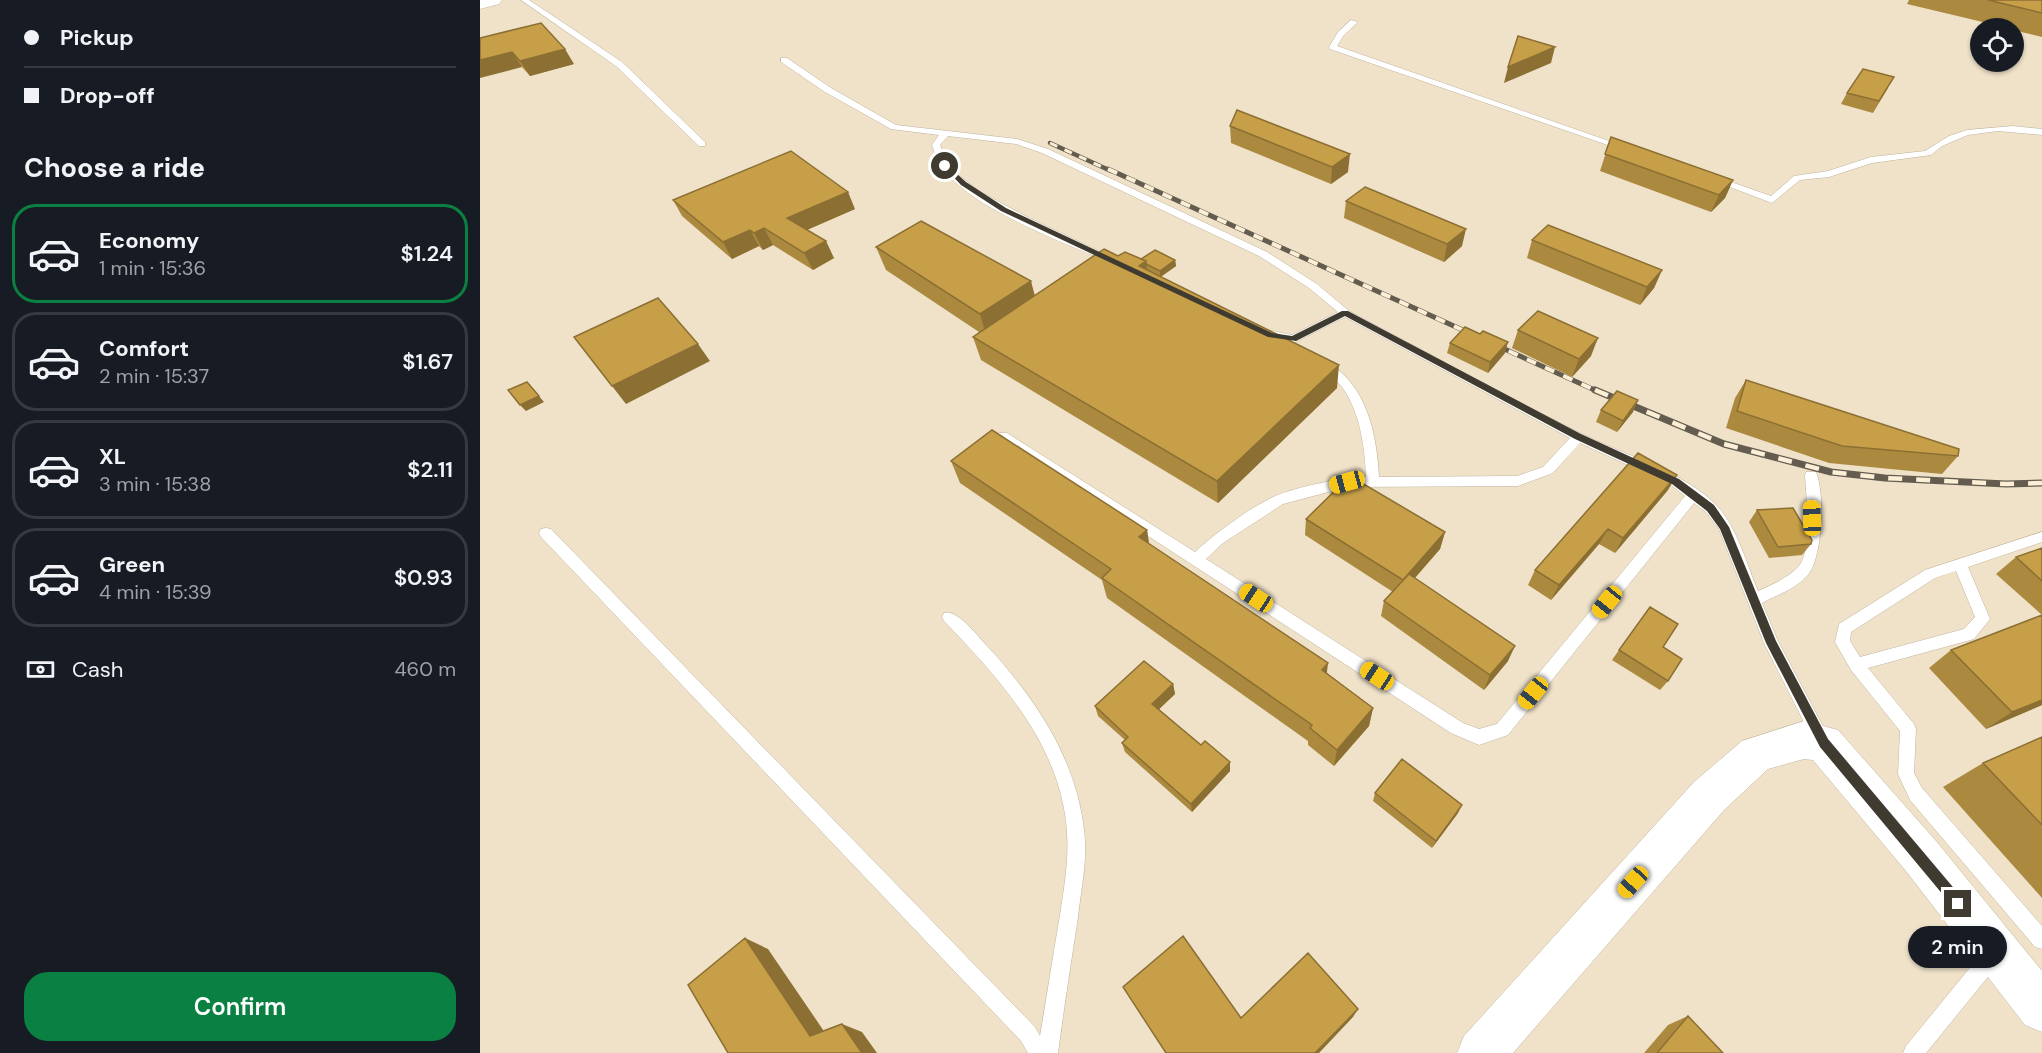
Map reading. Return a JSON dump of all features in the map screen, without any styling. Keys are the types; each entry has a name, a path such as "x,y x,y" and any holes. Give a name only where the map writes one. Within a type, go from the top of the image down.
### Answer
{"street":[{"path":"480,4 493,0"},
{"path":"1481,1053 1709,796 1756,754 1804,740 1824,743 1921,856 2042,1008"}],"lane":[{"path":"524,0 619,64 702,144"},
{"path":"1354,22 1341,34 1333,47 1640,153"},
{"path":"784,60 828,90 885,123 910,130 1017,142 1045,151 1263,254 1313,286 1345,313 1578,437 1676,482 1695,494 1711,508 1725,527 1771,643 1824,743"},
{"path":"1706,177 1772,200 1797,178 1829,174 1871,160 1928,153 1934,146 1959,134 2000,129 2042,132"},
{"path":"945,135 936,145 945,166 963,184 1004,209 1113,264"},
{"path":"1302,346 1345,313"},
{"path":"1254,327 1302,346 1346,383 1359,409 1372,459 1373,482"},
{"path":"1003,436 1457,728 1479,737 1502,730 1695,494"},
{"path":"1196,560 1218,539 1278,500 1347,482 1518,481 1548,470 1578,437"},
{"path":"1755,600 1801,573 1808,566 1813,539 1811,476"},
{"path":"546,533 1028,1034 1039,1053"},
{"path":"2042,537 1930,574 1844,629 1842,642 1856,665 1908,729 1906,774 1916,794 2042,940"},
{"path":"1856,665 1969,634 1983,619 1960,564"},
{"path":"949,617 1003,674 1041,725 1069,793 1076,832 1074,876 1048,1053"},
{"path":"1914,1053 1996,951"}],"building":[{"path":"1988,0 2042,0 2042,13"},
{"path":"541,23 565,49 520,61 512,52 480,60 480,38"},
{"path":"1518,36 1555,47 1508,67"},
{"path":"1863,69 1894,77 1879,101 1847,93"},
{"path":"1237,110 1350,154 1332,167 1230,126"},
{"path":"1611,137 1733,180 1719,195 1605,154"},
{"path":"791,151 848,192 787,218 826,241 804,253 764,228 754,233 750,230 723,242 673,200"},
{"path":"1365,187 1466,229 1447,244 1346,201"},
{"path":"921,221 1031,281 980,314 876,247"},
{"path":"1548,225 1662,270 1647,287 1532,240"},
{"path":"1104,249 1118,256 1125,252 1146,261 1139,266 1339,365 1217,481 973,337"},
{"path":"1155,250 1175,260 1160,271 1141,259"},
{"path":"658,298 698,344 612,386 574,337"},
{"path":"1538,311 1598,338 1579,359 1518,330"},
{"path":"1465,327 1480,334 1483,331 1508,342 1490,362 1450,343"},
{"path":"1746,380 1959,449 1958,456 1842,446 1737,411"},
{"path":"527,382 539,396 520,405 508,390"},
{"path":"1617,391 1638,400 1623,421 1601,410"},
{"path":"992,430 1147,530 1139,537 1328,663 1322,670 1373,708 1337,750 1310,728 1312,725 1102,578 1111,569 951,461"},
{"path":"1638,453 1677,475 1623,538 1608,529 1559,585 1535,570"},
{"path":"1350,476 1445,532 1403,580 1306,519"},
{"path":"1793,508 1812,540 1811,544 1778,547 1757,510"},
{"path":"2042,548 2042,581 2016,557"},
{"path":"1409,574 1515,646 1490,675 1384,601"},
{"path":"1650,607 1678,624 1663,647 1682,659 1668,681 1619,650"},
{"path":"2042,615 2042,700 2012,712 1951,650"},
{"path":"1144,661 1173,684 1152,704 1201,745 1205,741 1230,762 1191,804 1122,743 1128,737 1095,706"},
{"path":"2042,737 2042,825 1983,763"},
{"path":"1402,759 1462,805 1436,841 1375,793"},
{"path":"1183,936 1241,1018 1308,953 1358,1009 1315,1053 1166,1053 1123,987"},
{"path":"745,938 810,1036 842,1024 862,1053 728,1053 688,985"},
{"path":"1688,1016 1723,1053 1657,1053"}],"railway":[{"path":"1050,143 1111,171"},
{"path":"1108,169 1599,392"},
{"path":"1595,390 1724,444 1831,472 1885,478 2006,484 2042,483"}],"route":[{"path":"945,166 963,184 1004,209 1270,335 1293,339 1345,313 1578,437 1676,482 1695,494 1711,508 1725,527 1771,643 1824,743 1921,856 1958,904"}]}
